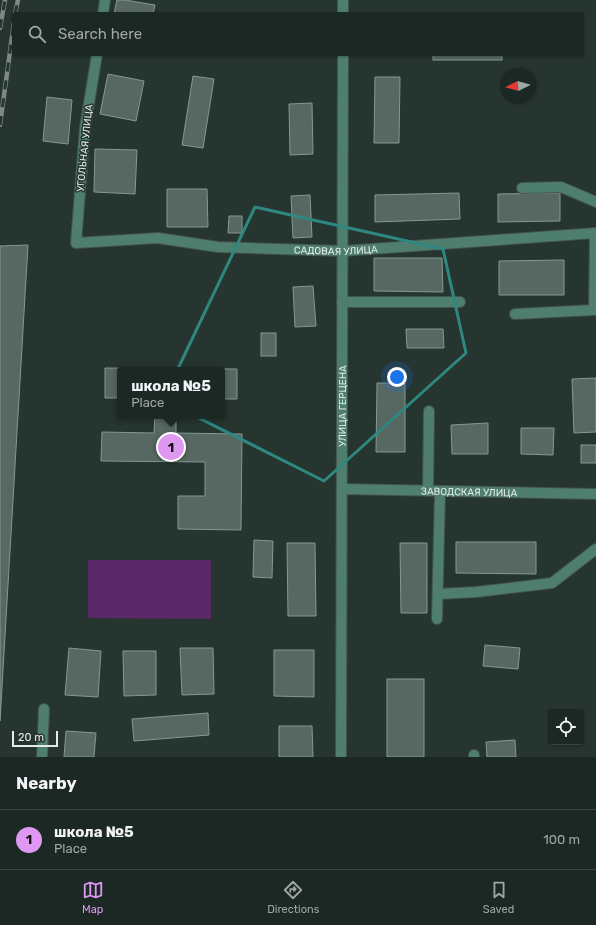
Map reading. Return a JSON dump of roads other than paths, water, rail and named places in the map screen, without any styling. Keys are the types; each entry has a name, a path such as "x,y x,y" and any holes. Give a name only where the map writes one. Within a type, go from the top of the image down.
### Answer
{"street":[{"path":"103,12 105,0"},
{"path":"343,0 343,12"},
{"name":"УГОЛЬНАЯ УЛИЦА","path":"76,243 85,128 97,56"},
{"name":"УЛИЦА ГЕРЦЕНА","path":"341,757 343,56"},
{"path":"522,188 561,187 596,202"},
{"path":"515,314 594,310 596,233"},
{"name":"САДОВАЯ УЛИЦА","path":"76,243 158,238 218,247 343,251 596,233"},
{"path":"342,302 460,302"},
{"path":"428,491 429,410"},
{"name":"ЗАВОДСКАЯ УЛИЦА","path":"342,489 596,494"},
{"path":"437,619 440,491"},
{"path":"438,594 476,592 552,583 596,549"},
{"path":"42,757 44,709"}],"railway":[{"path":"0,28 5,0"},
{"path":"15,12 18,0"},
{"path":"0,125 12,37"}],"place":[{"name":"школа №5","path":"171,447"}]}
